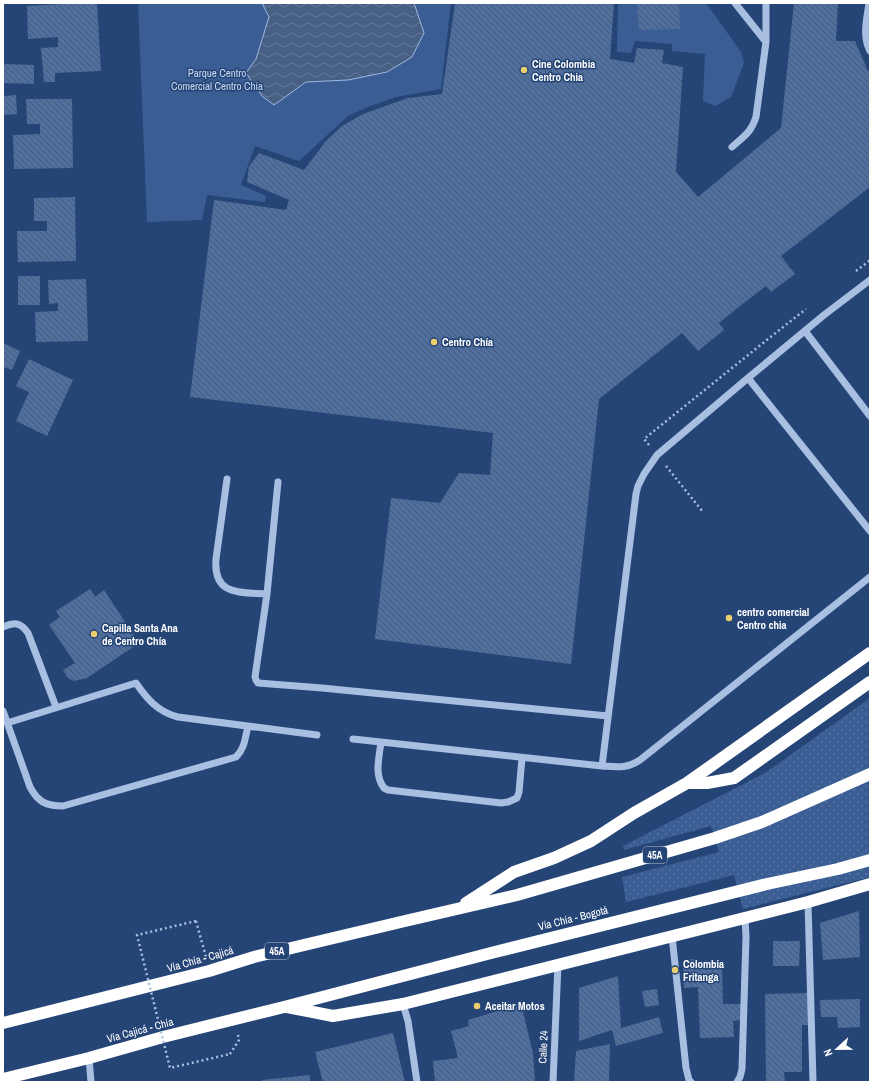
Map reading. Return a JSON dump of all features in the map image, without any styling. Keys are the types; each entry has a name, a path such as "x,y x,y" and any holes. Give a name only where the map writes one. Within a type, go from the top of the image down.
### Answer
{"highway":[{"path":"460,908 514,872 554,858 591,841 634,813 687,782 870,653"},
{"path":"687,782 707,783 734,778 870,682"},
{"name":"45A","path":"460,908 517,895 715,838 762,822 870,774"},
{"name":"Vía Chía - Bogotá","path":"284,1007 661,910 767,884 838,869 870,860"},
{"path":"284,1007 333,1016 403,1004 808,902 870,884"},
{"name":"Vía Chía - Cajicá","path":"3,1023 209,971 254,957 460,908"},
{"name":"Vía Cajicá - Chía","path":"3,1079 284,1007"}],"street":[{"path":"735,3 766,42"},
{"path":"732,147 753,127 756,117 766,42 766,3"},
{"path":"869,3 866,33 867,44 870,51"},
{"path":"602,766 636,494 644,474 657,455 805,331 870,280"},
{"path":"805,331 870,416"},
{"path":"748,378 870,531"},
{"path":"227,479 216,559 216,575 222,585 235,592 267,594"},
{"path":"278,482 267,594 255,677 258,683 608,716"},
{"path":"353,739 621,768 640,760 870,577"},
{"path":"3,627 12,624 19,624 28,634 56,707"},
{"path":"7,723 136,683 148,699 162,711 178,718 317,735"},
{"path":"3,711 30,787 39,801 54,806 63,806 236,757 241,753 244,746 248,726"},
{"path":"381,742 378,778 384,788 388,790 501,803 517,798 519,792 522,758"},
{"path":"808,902 814,1082"},
{"path":"736,1082 740,1077 742,1069 746,937 745,918"},
{"path":"672,936 686,1068 688,1080 691,1082"},
{"name":"Calle 24","path":"553,1082 558,964"},
{"path":"403,1004 408,1021 417,1082"},
{"path":"89,1058 91,1082"}],"path":[{"path":"209,971 196,921 137,935 170,1068 230,1054"}],"green space":[{"name":"Parque Centro Comercial Centro Chía","path":"138,3 451,3 441,89 396,97 370,106 348,116 299,161 255,146 241,185 266,196 265,202 207,195 202,220 147,222"},
{"path":"618,3 706,3 741,52 744,63 731,97 715,106 703,101 705,54 672,51 672,44 635,41 631,53 617,52"},
{"path":"870,698 870,877 743,909 734,875 626,902 622,877 719,852 711,826 624,850 623,846 765,773"}],"water":[{"path":"262,3 414,3 424,33 412,57 387,72 348,80 306,82 274,105 262,96 246,73 256,59 269,17"}],"building":[{"path":"97,3 101,71 55,73 55,82 44,82 41,48 58,47 58,37 28,39 27,6"},
{"name":"Centro Chía","path":"455,3 614,3 610,59 634,63 637,48 664,50 662,63 683,67 676,172 698,197 781,128 794,3 838,3 836,41 855,41 868,71 870,71 870,187 781,256 795,274 771,292 766,286 740,306 719,323 724,330 698,351 682,333 599,399 571,664 375,639 391,498 440,503 459,473 490,475 493,433 190,397 214,200 286,210 289,200 247,182 249,166 259,153 304,170 326,141 342,126 363,114 408,98 442,94"},
{"path":"637,3 679,3 680,29 639,30"},
{"path":"3,64 34,65 34,84 3,83"},
{"path":"16,95 17,114 3,115 3,96"},
{"path":"26,99 72,99 73,168 14,169 13,135 40,134 40,124 27,124"},
{"path":"75,197 76,261 18,262 17,231 47,231 47,221 34,221 34,198"},
{"path":"18,276 40,276 40,305 18,305"},
{"path":"86,279 88,341 36,342 35,312 58,311 58,303 49,304 48,280"},
{"path":"3,343 20,351 12,370 3,367"},
{"path":"29,359 73,380 47,436 16,421 29,392 16,386"},
{"name":"Capilla Santa Ana de Centro Chía","path":"90,589 95,597 104,590 139,643 87,678 74,681 68,678 63,670 75,663 49,625 60,617 56,611"},
{"path":"859,911 860,957 823,960 820,923"},
{"path":"773,941 800,941 799,966 773,966"},
{"path":"697,959 698,968 722,968 723,1004 741,1004 742,1020 733,1021 734,1037 700,1038 698,987 684,988 683,960"},
{"path":"618,976 621,1028 659,1017 663,1033 616,1046 612,1030 579,1041 579,988"},
{"path":"657,989 659,1005 645,1007 642,991"},
{"path":"810,993 810,1025 802,1025 802,1072 784,1072 785,1082 766,1082 765,994"},
{"path":"860,999 860,1027 838,1028 837,1017 821,1017 820,1000"},
{"path":"521,1004 533,1053 535,1082 435,1082 433,1061 458,1058 451,1031 469,1026 468,1020"},
{"path":"393,1033 405,1082 323,1082 315,1052"},
{"path":"610,1044 609,1082 574,1082 576,1051"},
{"path":"310,1075 310,1082 263,1082 262,1080"}],"place":[{"name":"Cine Colombia Centro Chia","path":"524,70"},
{"name":"Centro Chía","path":"434,342"},
{"name":"centro comercial Centro chia","path":"729,618"},
{"name":"Capilla Santa Ana de Centro Chía","path":"94,634"},
{"name":"Colombia Fritanga","path":"675,970"},
{"name":"Aceitar Motos","path":"477,1006"}]}
